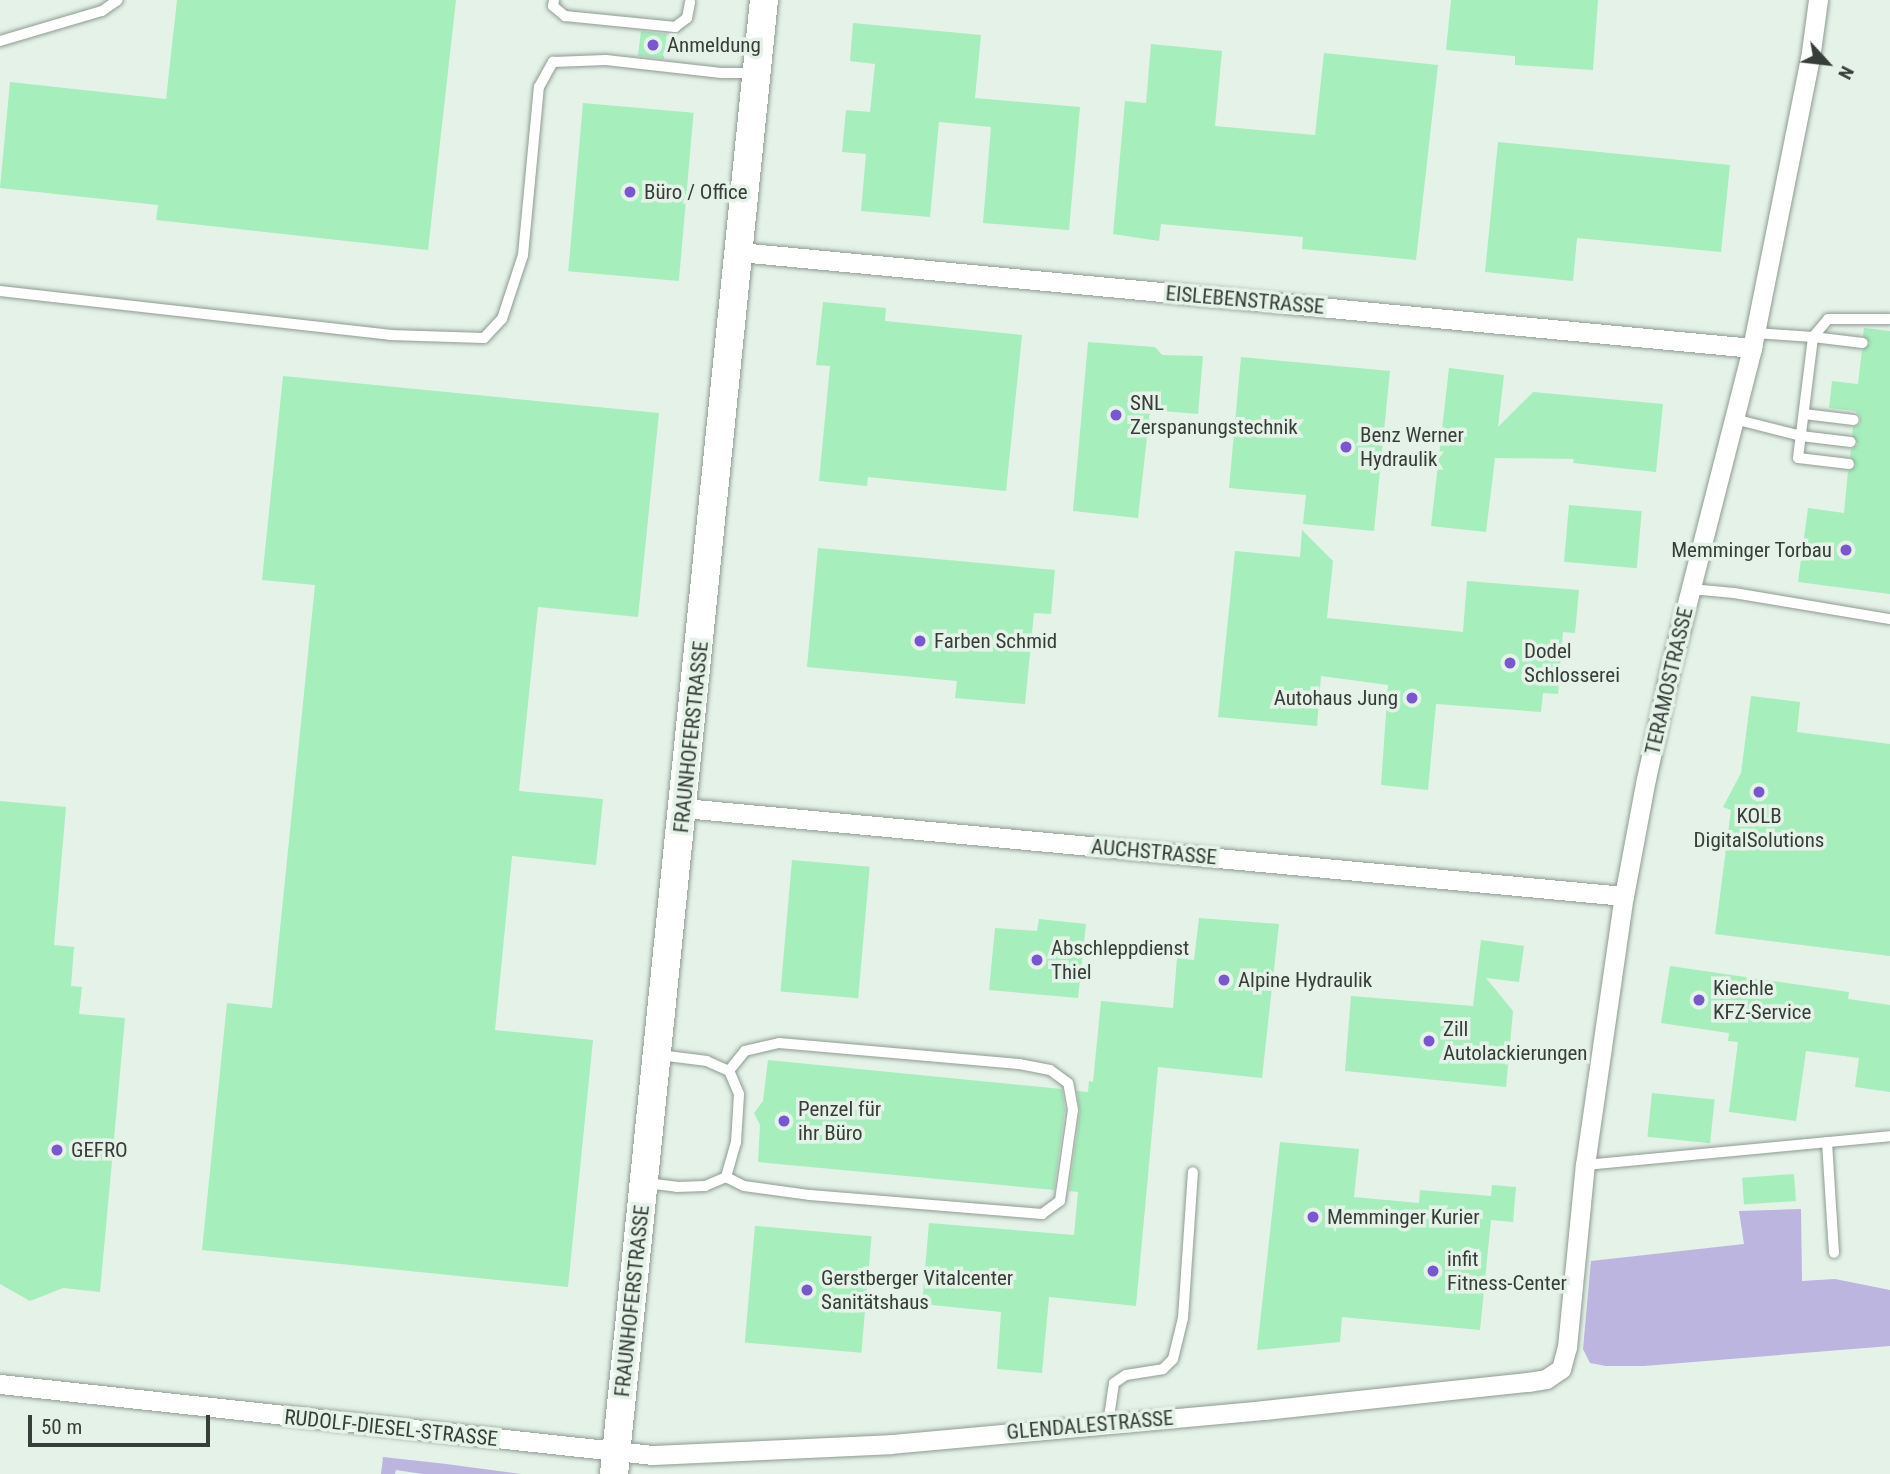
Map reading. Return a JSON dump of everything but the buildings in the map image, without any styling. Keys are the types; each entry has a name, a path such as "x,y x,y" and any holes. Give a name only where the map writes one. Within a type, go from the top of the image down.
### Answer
{"street":[{"name":"FRAUNHOFERSTRASSE","path":"615,1464 684,808 764,0"},
{"name":"TERAMOSTRASSE","path":"1560,1369 1567,1347 1585,1165 1624,896 1661,711 1753,341 1808,73 1818,0"},
{"name":"EISLEBENSTRASSE","path":"739,252 1753,341"},
{"name":"AUCHSTRASSE","path":"684,808 1624,896"},
{"name":"GLENDALESTRASSE","path":"615,1464 652,1455 891,1444 1528,1382 1546,1379 1560,1369"},
{"name":"RUDOLF-DIESEL-STRASSE","path":"0,1384 615,1464"}],"lane":[{"path":"0,41 102,11 118,0"},
{"path":"554,0 553,6 565,16 675,27 687,18 690,2"},
{"path":"0,291 390,335 484,338 502,319 523,255 539,87 553,62 606,60 756,73"},
{"path":"1849,464 1798,458 1813,337 1828,319 1890,319"},
{"path":"1753,341 1813,337 1863,343"},
{"path":"1804,414 1854,420"},
{"path":"1734,419 1801,436 1852,442"},
{"path":"1690,589 1890,619"},
{"path":"645,1183 677,1187 705,1186 726,1177 744,1186 810,1195 1042,1214 1060,1201 1073,1110 1068,1083 1051,1070 1020,1064 779,1043 745,1051 729,1071"},
{"path":"658,1054 708,1061 729,1071 739,1094 736,1142 726,1177"},
{"path":"1585,1165 1890,1136"},
{"path":"1827,1142 1834,1253"},
{"path":"1108,1424 1114,1383 1126,1375 1163,1369 1173,1359 1183,1318 1193,1172"}],"shaded area":[{"path":"1801,1209 1802,1281 1835,1279 1890,1290 1890,1346 1644,1366 1606,1366 1590,1363 1583,1349 1591,1261 1744,1244 1739,1211"},
{"path":"383,1457 521,1474 423,1474 396,1470 395,1474 381,1474"}],"place":[{"name":"Anmeldung","path":"653,45"},
{"name":"Büro / Office","path":"630,192"},
{"name":"SNL Zerspanungstechnik","path":"1116,415"},
{"name":"Benz Werner Hydraulik","path":"1346,447"},
{"name":"Memminger Torbau","path":"1846,550"},
{"name":"Farben Schmid","path":"920,641"},
{"name":"Dodel Schlosserei","path":"1510,663"},
{"name":"Autohaus Jung","path":"1412,698"},
{"name":"KOLB DigitalSolutions","path":"1759,792"},
{"name":"Abschleppdienst Thiel","path":"1037,960"},
{"name":"Alpine Hydraulik","path":"1224,980"},
{"name":"Kiechle KFZ-Service","path":"1699,1000"},
{"name":"Zill Autolackierungen","path":"1429,1041"},
{"name":"Penzel für ihr Büro","path":"784,1121"},
{"name":"GEFRO","path":"57,1150"},
{"name":"Memminger Kurier","path":"1313,1217"},
{"name":"infit Fitness-Center","path":"1433,1271"},
{"name":"Gerstberger Vitalcenter Sanitätshaus","path":"807,1290"}]}
